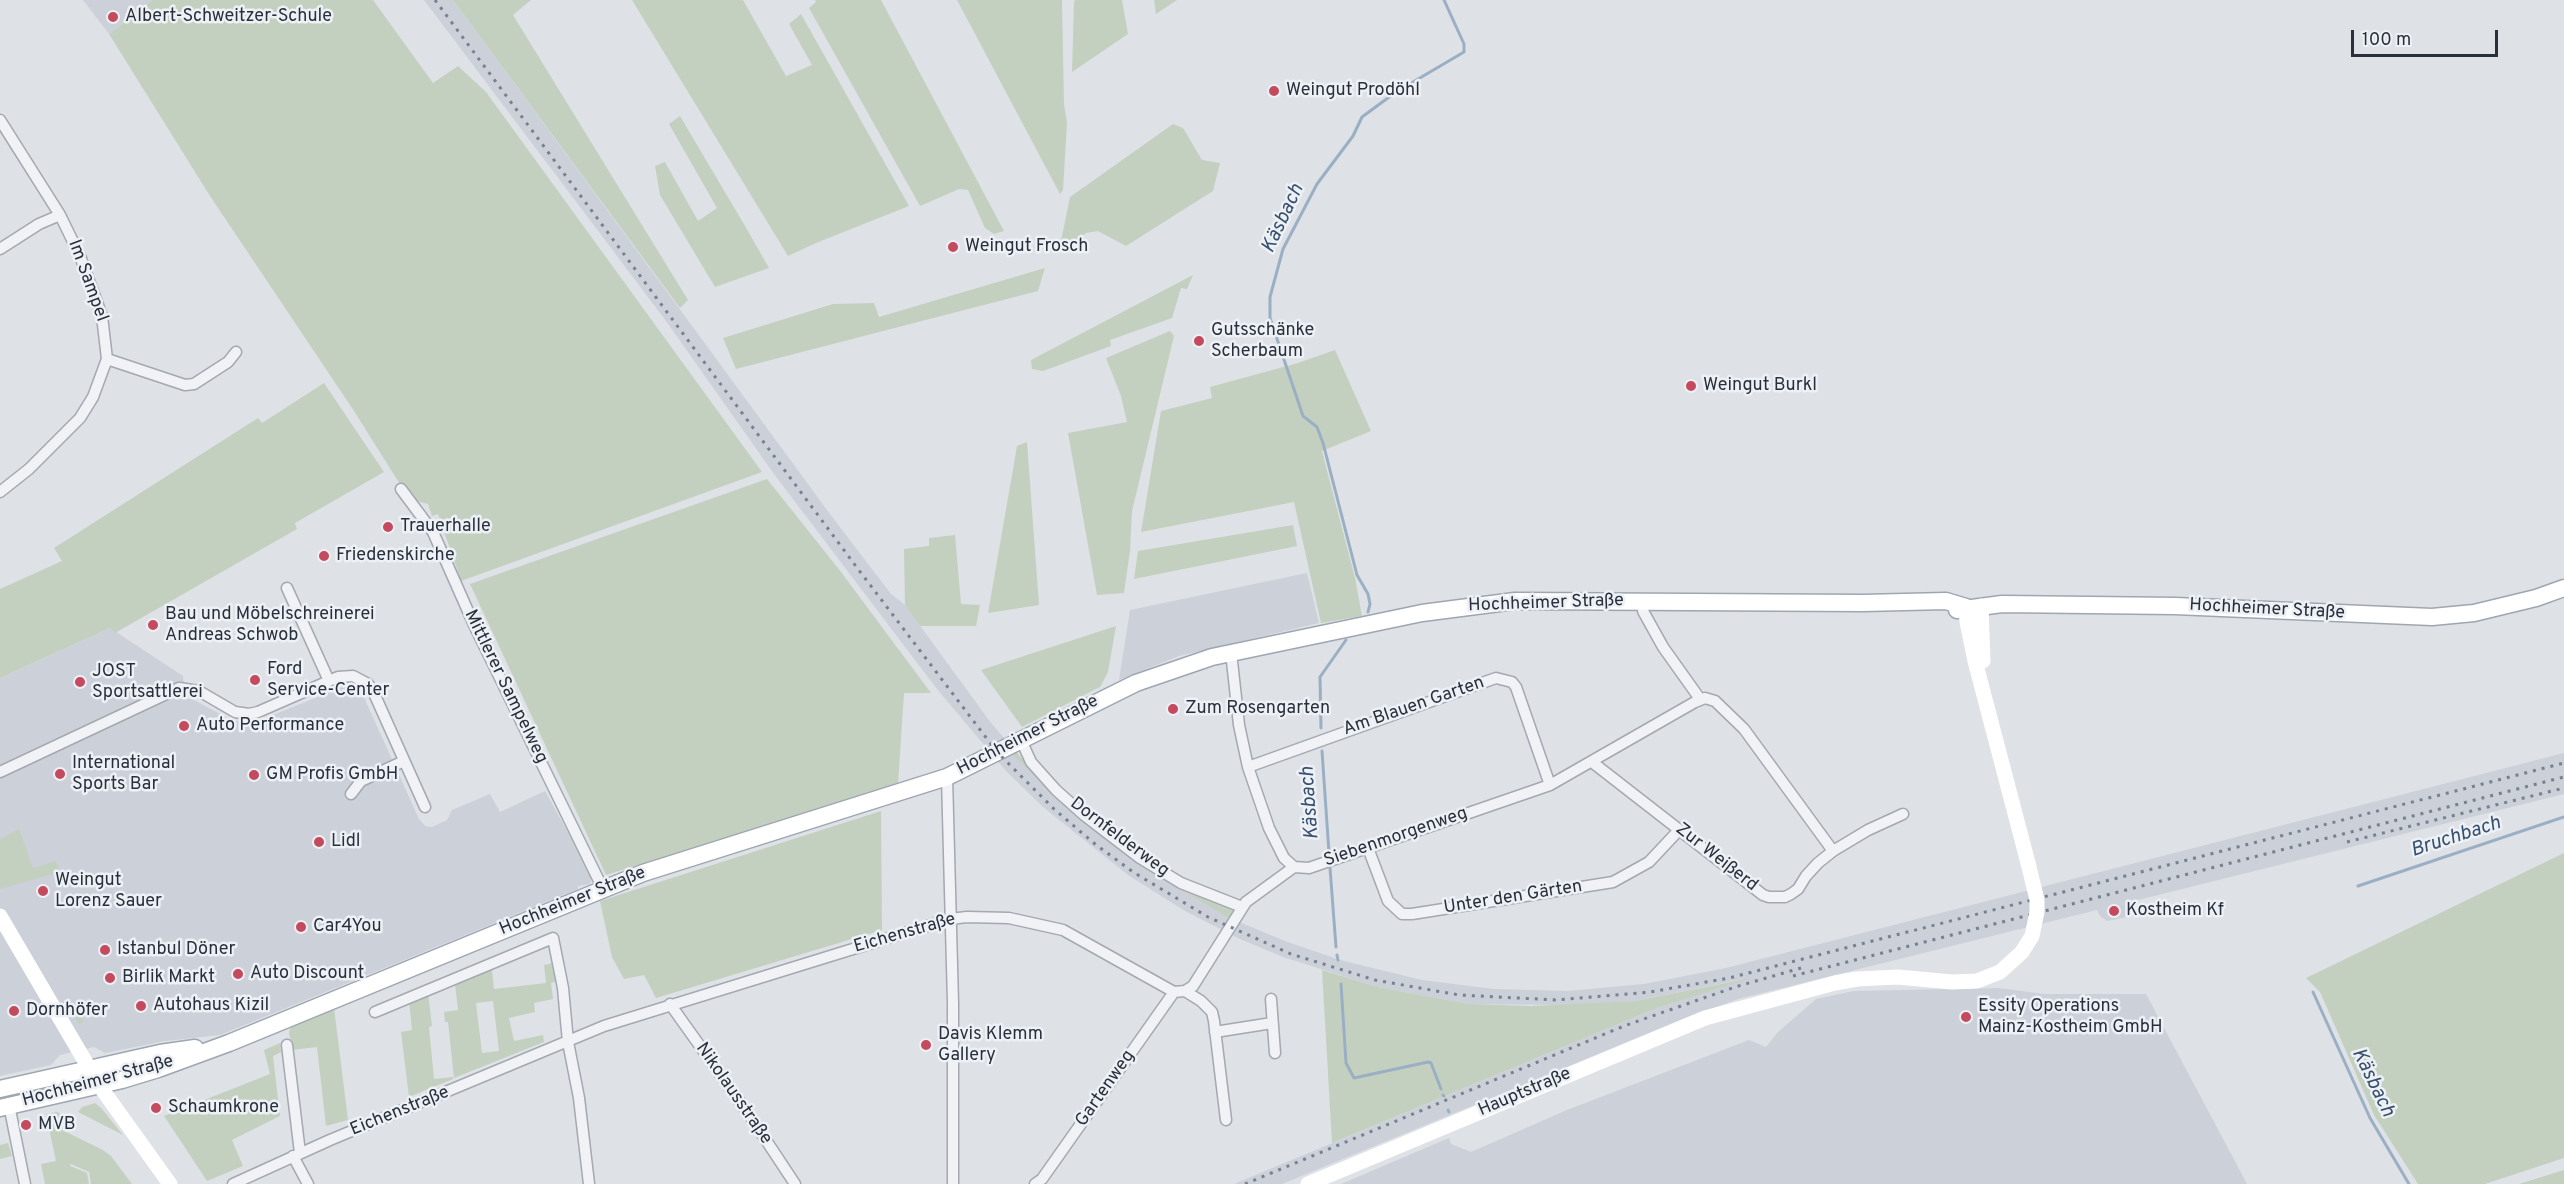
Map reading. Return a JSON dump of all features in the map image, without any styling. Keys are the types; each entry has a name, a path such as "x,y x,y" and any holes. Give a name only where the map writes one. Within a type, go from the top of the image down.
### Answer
{"main road":[{"name":"Hochheimer Straße","path":"5,1107 150,1072 229,1043 603,889 676,863 947,777 1136,683 1182,666 1231,652 1422,613 1493,603 1534,601 1863,603 1946,601 1974,606 2175,606 2432,617 2474,613 2536,598 2564,588"},
{"name":"Hochheimer Straße","path":"0,1089 160,1053 229,1043"}],"street":[{"name":"Im Sampel","path":"0,120 60,215 94,291 104,323 106,359 93,397 80,418 37,462 0,492"},
{"path":"0,249 39,224 60,215"},
{"path":"106,359 185,386 194,384 228,362 236,351"},
{"name":"Mittlerer Sampelweg","path":"401,489 433,532 476,627 603,889"},
{"path":"286,588 329,681"},
{"name":"Hauptstraße","path":"1308,1184 1705,1018 1835,982 1898,977 1952,982 1977,981 2000,972 2022,952 2031,936 2037,912 2028,863 1981,682 1983,661 1974,606"},
{"path":"1643,611 1663,647 1700,699 1715,701 1732,716 1833,851"},
{"path":"1231,652 1239,725 1248,766 1269,828 1284,858 1294,867"},
{"path":"0,772 171,690 190,688 235,712 249,714 338,677 353,676 368,684 425,807"},
{"name":"Am Blauen Garten","path":"1248,766 1496,678 1512,682 1516,687 1551,785"},
{"name":"Siebenmorgenweg","path":"1294,867 1309,868 1551,785 1700,699"},
{"name":"Dornfelderweg","path":"1021,740 1031,762 1056,790 1084,815 1140,858 1181,884 1242,907"},
{"path":"351,794 361,781 405,761"},
{"name":"Zur Weißerd","path":"1592,762 1769,897 1785,897 1798,889 1806,876 1833,851 1868,830 1903,814"},
{"path":"947,777 953,1003 953,1184"},
{"name":"Unter den Gärten","path":"1368,848 1388,901 1402,914 1412,914 1613,882 1649,862 1679,830"},
{"name":"Gartenweg","path":"1035,1184 1042,1179 1180,991 1193,986 1242,907 1254,895 1294,867"},
{"path":"0,916 99,1085 170,1184"},
{"name":"Eichenstraße","path":"233,1184 604,1026 950,920 1000,917 1048,926 1087,942 1201,1001 1212,1012 1226,1120"},
{"path":"375,1012 553,938 563,988 568,1042 579,1098 589,1184"},
{"path":"1271,999 1275,1053"},
{"name":"Nikolausstraße","path":"670,1004 795,1184"},
{"path":"1215,1032 1272,1023"},
{"path":"287,1045 297,1155 308,1184"},
{"path":"5,1107 25,1184"}],"shaded area":[{"name":"Albert-Schweitzer-Schule","path":"83,0 152,0 109,34"},
{"path":"424,0 453,0 830,514 891,594 905,605 991,723 1034,772 1077,813 1232,919 1285,941 1340,960 1422,980 1494,989 1568,991 1644,984 1726,968 2564,753 2564,794 2130,902 2133,916 2107,921 2100,916 2097,910 1738,999 1683,1019 1282,1184 1234,1184 1657,1008 1743,979 1635,1001 1567,1005 1469,1004 1378,987 1283,957 1240,939 1185,911 1128,875 1043,807 1006,771 937,689 774,474 666,321"},
{"path":"1307,573 1319,623 1179,656 1119,680 1130,610"},
{"path":"110,628 183,676 186,698 233,721 261,720 342,687 355,688 362,693 419,819 425,826 432,827 447,820 452,810 490,794 500,812 545,791 592,876 590,884 578,886 578,889 220,1035 165,1041 105,1053 94,1047 60,1055 51,1065 0,1076 0,678"},
{"path":"1999,988 2044,994 2146,994 2247,1184 1341,1184 1449,1138 1451,1144 1471,1152 1567,1110 1749,1040 1766,1047 1778,1032 1816,999 1854,991"}],"green space":[{"path":"152,0 373,0 433,83 458,66 486,92 762,472 461,581 438,514 432,516 428,504 412,500 396,478 354,411 210,196 109,34"},
{"path":"453,0 531,0 513,15 688,300 680,308"},
{"path":"632,0 743,0 786,76 812,65 789,24 801,14 909,206 788,256"},
{"path":"815,0 881,0 1004,231 994,234 985,228 968,190 959,189 920,206 809,8 816,2"},
{"path":"957,0 1062,0 1064,104 1067,123 1063,190 1060,194"},
{"path":"1122,0 1128,34 1072,72 1074,1"},
{"path":"1154,0 1177,0 1156,14"},
{"path":"680,116 769,268 715,287 660,195 655,166 665,162 698,221 717,208 669,124"},
{"path":"1173,124 1183,128 1202,160 1220,163 1213,191 1126,246 1098,231 1086,233 1066,251 1059,251 1070,197"},
{"path":"1045,268 1038,291 736,369 723,338 833,304 874,303 879,317"},
{"path":"1193,275 1187,289 1181,288 1172,318 1110,340 1111,346 1043,371 1032,369 1031,360"},
{"path":"1170,331 1174,336 1132,511 1130,551 1124,593 1097,595 1068,433 1127,422 1121,396 1106,358"},
{"path":"1335,350 1371,431 1322,451 1355,578 1362,616 1321,623 1294,502 1141,532 1161,411 1212,398 1210,387 1298,363"},
{"path":"324,383 384,472 295,523 297,529 115,633 110,628 0,678 0,589 62,561 54,548 258,418 262,423"},
{"path":"1027,442 1039,605 988,613 1017,446"},
{"path":"767,479 841,572 931,693 904,693 898,784 606,875 470,584"},
{"path":"1293,525 1297,546 1134,579 1138,551"},
{"path":"955,535 961,604 980,605 976,626 920,626 905,605 904,549 929,546 929,538"},
{"path":"1116,626 1108,672 1100,687 1022,727 981,670"},
{"path":"1016,752 1034,772 1130,855 1234,907 1231,919 1157,875 1077,817 1012,754"},
{"path":"881,811 882,930 656,998 644,975 624,979 612,957 600,901"},
{"path":"19,829 33,868 56,861 60,872 0,889 0,839"},
{"path":"2564,853 2564,1158 2485,1184 2418,1184 2374,1115 2320,992 2306,978"},
{"path":"554,963 558,981 551,983 553,999 534,1003 535,1012 509,1018 514,1041 543,1035 544,1042 454,1078 448,1022 445,1022 444,1012 458,1010 455,984 492,970 494,989 546,983 544,965","holes":["493,1001 499,1051 482,1053 476,1003"]},
{"path":"1322,970 1378,987 1469,1004 1531,1006 1635,1001 1751,978 1657,1008 1332,1143"},
{"path":"428,993 434,1079 453,1077 453,1079 409,1097 401,1032 412,1030 409,1000"},
{"path":"80,1006 83,1022 79,1024 69,1009"},
{"path":"334,1008 348,1120 326,1126 317,1047 292,1050 289,1032 291,1027"},
{"path":"280,1043 281,1052 273,1056 280,1116 232,1140 243,1166 207,1181 164,1116 270,1074 264,1050"},
{"path":"95,1103 123,1135 78,1112 82,1107"},
{"path":"57,1112 66,1117 60,1129 111,1156 132,1184 91,1184 89,1172 71,1164 70,1166 87,1173 89,1184 45,1184 41,1164 56,1161 46,1114"},
{"path":"8,1143 12,1156 0,1159 0,1145"},
{"path":"2564,1170 2564,1184 2519,1184"}],"waterway":[{"name":"Käsbach","path":"1368,612 1370,604 1368,594 1357,575 1323,443 1317,427 1303,416 1270,318 1270,297 1283,249 1317,184 1353,136 1362,117 1396,92 1464,52 1464,44 1444,0"},
{"name":"Käsbach","path":"1321,728 1320,677 1346,640"},
{"name":"Käsbach","path":"1322,751 1329,853"},
{"name":"Bruchbach","path":"2358,886 2564,817"},
{"name":"Käsbach","path":"1330,868 1336,947"},
{"name":"Käsbach","path":"1337,955 1338,960"},
{"name":"Käsbach","path":"1341,984 1346,1063 1354,1078 1428,1062 1431,1063 1441,1089"},
{"name":"Käsbach","path":"2313,992 2370,1118 2409,1184"}],"railway":[{"path":"435,0 997,752 1054,809 1095,844 1133,872 1208,917 1291,954 1375,980 1459,995 1557,1000 1650,992 1729,978 2564,763"},
{"path":"1793,976 2564,777"},
{"path":"2347,842 2564,788"},
{"path":"1245,1184 1624,1026 1735,987 1801,968"}],"place":[{"name":"Albert-Schweitzer-Schule","path":"113,17"},
{"name":"Weingut Prodöhl","path":"1274,91"},
{"name":"Weingut Frosch","path":"953,247"},
{"name":"Gutsschänke Scherbaum","path":"1199,341"},
{"name":"Weingut Burkl","path":"1691,386"},
{"name":"Trauerhalle","path":"388,527"},
{"name":"Friedenskirche","path":"324,556"},
{"name":"Bau und Möbelschreinerei Andreas Schwob","path":"153,625"},
{"name":"Ford Service-Center","path":"255,680"},
{"name":"JOST Sportsattlerei","path":"80,682"},
{"name":"Zum Rosengarten","path":"1173,709"},
{"name":"Auto Performance","path":"184,726"},
{"name":"International Sports Bar","path":"60,774"},
{"name":"GM Profis GmbH","path":"254,775"},
{"name":"Lidl","path":"319,842"},
{"name":"Weingut Lorenz Sauer","path":"43,891"},
{"name":"Kostheim Kf","path":"2114,911"},
{"name":"Car4You","path":"301,927"},
{"name":"Istanbul Döner","path":"105,950"},
{"name":"Auto Discount","path":"238,974"},
{"name":"Birlik Markt","path":"110,978"},
{"name":"Autohaus Kizil","path":"141,1006"},
{"name":"Dornhöfer","path":"14,1011"},
{"name":"Essity Operations Mainz-Kostheim GmbH","path":"1966,1017"},
{"name":"Davis Klemm Gallery","path":"926,1045"},
{"name":"Schaumkrone","path":"156,1108"},
{"name":"MVB","path":"26,1125"}]}
